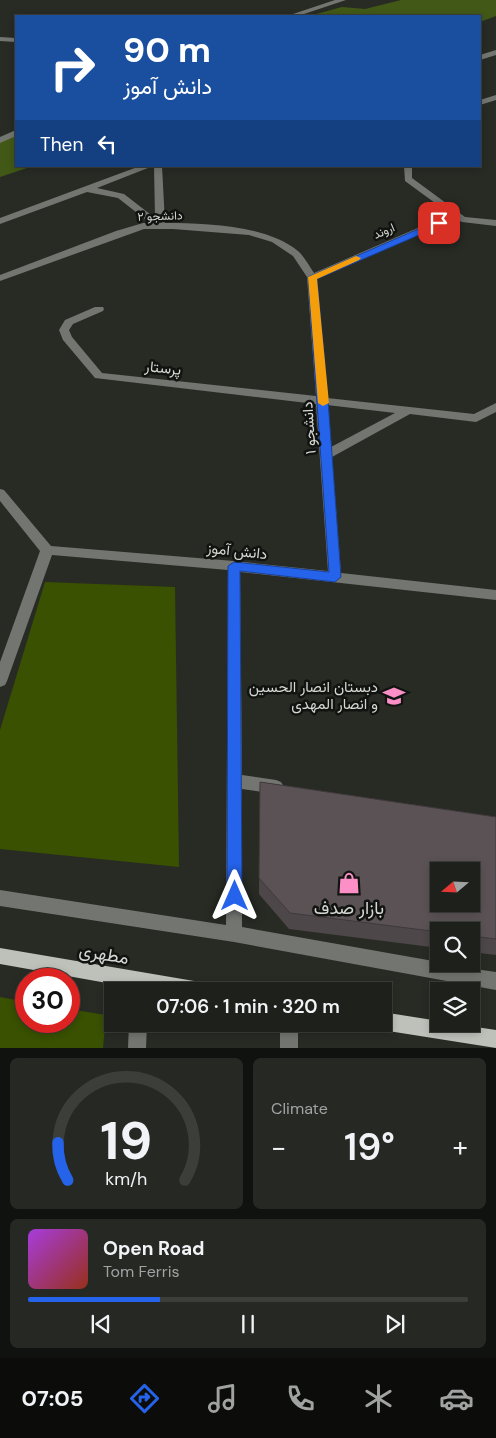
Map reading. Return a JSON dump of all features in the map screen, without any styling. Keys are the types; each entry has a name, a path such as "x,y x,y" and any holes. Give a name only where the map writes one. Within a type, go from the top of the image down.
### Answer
{"main road":[{"name":"مطهری","path":"0,956 122,982"},
{"path":"392,1022 496,1038"}],"street":[{"path":"294,15 342,0"},
{"path":"0,39 15,40"},
{"path":"481,58 496,52"},
{"path":"481,103 496,97"},
{"path":"0,140 15,132"},
{"path":"0,221 146,167"},
{"path":"158,167 160,226"},
{"path":"408,167 408,179 462,219 496,223"},
{"path":"87,189 120,196 160,226"},
{"name":"اروند","path":"312,277 457,215"},
{"name":"دانشجو ۲","path":"0,278 143,226 250,232 275,240 296,254 312,277"},
{"name":"دانشجو ۱","path":"312,277 323,400 335,577"},
{"name":"پرستار","path":"98,308 69,322 64,330 67,338 99,376 323,400"},
{"path":"323,400 476,418 496,406"},
{"path":"327,454 410,410"},
{"path":"0,493 47,550 0,681"},
{"name":"دانش آموز","path":"47,550 234,566 496,595"},
{"path":"234,566 234,934"},
{"path":"235,781 293,790"},
{"path":"0,898 234,934 496,981"},
{"path":"137,1048 138,1032"},
{"path":"289,1032 289,1048"}],"green space":[{"path":"401,0 496,0 496,16 481,22 481,15 313,15 342,7 365,9"},
{"path":"15,132 15,167 30,167 0,177 0,140"},
{"path":"45,582 175,587 179,867 0,849 0,730"},
{"path":"0,997 15,1000 15,1033 80,1033 80,1011 104,1015 103,1048 0,1048"}],"building":[{"name":"بازار صدف","path":"260,782 496,817 496,939 480,937 480,922 430,922 430,931 290,913 259,878"}],"slow traffic":[{"path":"323,403 312,277 356,258"}],"place":[{"name":"دبستان انصار الحسین و انصار المهدی","path":"394,696"},
{"name":"بازار صدف","path":"349,883"}],"route":[{"path":"235,896 234,566 335,577 323,400 312,277 439,223"}]}
